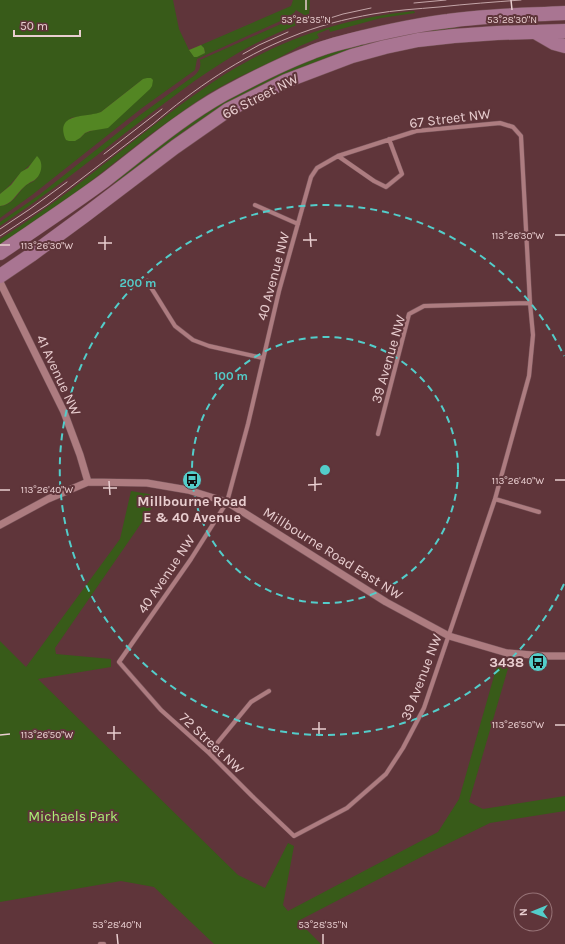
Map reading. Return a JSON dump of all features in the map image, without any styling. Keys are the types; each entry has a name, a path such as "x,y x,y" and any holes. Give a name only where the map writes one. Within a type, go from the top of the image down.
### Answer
{"main road":[{"name":"66 Street NW","path":"0,253 74,203 182,120 223,94 266,72 311,52 351,40 403,28 450,20 565,13"},
{"name":"66 Street NW","path":"0,276 84,216 175,147 228,110 286,81 352,56 392,45 418,40 497,33 565,31"},
{"path":"534,32 554,43 565,46"}],"street":[{"name":"67 Street NW","path":"326,163 338,156 416,131 500,123 513,127"},
{"name":"39 Avenue NW","path":"294,836 347,808 386,774 403,748 424,708 495,499 529,376 532,334 521,136 513,127"},
{"path":"338,156 374,181 386,187 402,174 389,139"},
{"name":"40 Avenue NW","path":"119,662 191,559 227,502 248,424 279,291 311,177 317,168 326,163"},
{"name":"40 Avenue NW","path":"255,205 298,224"},
{"name":"41 Avenue NW","path":"0,282 64,412 88,482"},
{"path":"147,282 175,326 193,340 209,346 263,358"},
{"name":"39 Avenue NW","path":"378,434 409,314 424,306 530,303"},
{"name":"Millbourne Road East NW","path":"0,526 48,499 88,482 147,483 188,490 227,502 386,602 449,636 507,653 565,656"},
{"path":"495,499 539,512"},
{"name":"72 Street NW","path":"119,662 161,710 209,753 294,836"},
{"path":"209,753 251,702 269,691"}],"green space":[{"path":"0,0 173,0 179,29 189,50 194,56 197,57 205,53 204,48 201,45 291,6 293,0 310,0 309,18 296,10 287,18 197,59 195,70 142,108 32,195 0,218 0,206 8,204 12,201 27,184 34,181 38,177 32,163 0,194","holes":["143,79 97,129 85,133 80,138 70,118 97,114 101,112"]},
{"path":"414,11 415,13 381,18 330,32 329,29 317,34 319,38 300,46 208,94 151,134 44,218 16,234 0,248 0,239 21,226 61,197 158,122 213,82 236,68 288,42 329,27 371,17"},
{"path":"290,20 304,22 254,44 194,81 63,181 0,226 0,222 39,195 140,115 195,75 200,68 200,60"},
{"path":"459,26 420,34 329,57 268,82 237,98 187,129 115,183 113,181 196,118 252,85 310,60 339,50 383,38"},
{"path":"201,45 204,48 205,53 194,57 189,50"},
{"path":"151,78 153,80 150,89 108,128 90,131 75,141 66,140 63,131 64,125 68,120 101,112 143,79"},
{"path":"37,156 41,162 41,170 36,179 25,186 8,204 0,206 0,194 11,185 21,172 28,168"},
{"name":"Michaels Park","path":"131,491 160,496 55,648 56,654 111,659 111,667 38,679 238,875 265,888 288,843 294,846 283,905 288,911 438,832 459,799 498,662 509,665 469,802 483,809 565,796 565,811 490,823 298,921 321,944 214,944 154,887 121,881 0,902 0,641 26,667 120,539"}],"tram line":[{"path":"414,3 446,0"},
{"path":"0,236 47,205 201,86 236,64 272,45 321,26 373,14 521,0"},
{"path":"311,24 343,14 371,8"},
{"path":"243,54 288,32"},
{"path":"104,154 162,109"},
{"path":"0,229 67,182"}],"place":[{"name":"Millbourne Road E & 40 Avenue","path":"192,480"},
{"name":"3438","path":"538,662"}]}
